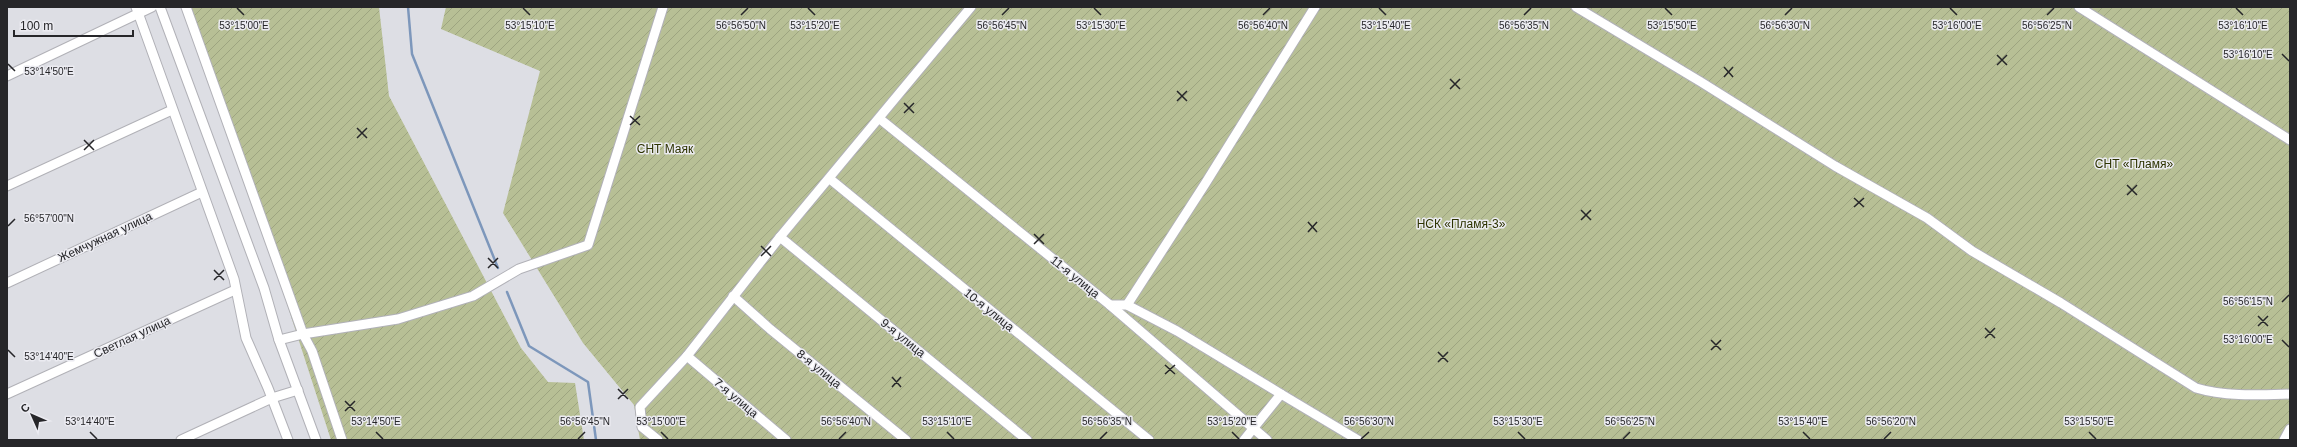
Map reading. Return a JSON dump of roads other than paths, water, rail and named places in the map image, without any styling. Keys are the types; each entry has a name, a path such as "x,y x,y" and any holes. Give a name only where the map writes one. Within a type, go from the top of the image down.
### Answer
{"street":[{"path":"7,76 138,10 152,7"},
{"path":"160,7 264,288 279,340 316,440"},
{"path":"186,7 303,334 312,351 342,440"},
{"path":"279,340 303,334 398,319 473,296 519,269 588,245 663,7"},
{"path":"658,440 642,427 640,407 687,356 780,237 880,119 971,7"},
{"path":"1127,305 1205,184 1315,7"},
{"path":"1576,7 1834,166 1927,218 1972,251 2061,303 2196,388 2210,392 2251,396 2290,394"},
{"path":"2079,7 2290,140"},
{"path":"138,10 172,110 234,279 235,290 246,338 288,440"},
{"path":"7,186 172,110"},
{"name":"11-я улица","path":"880,119 1110,305 1267,440"},
{"name":"10-я улица","path":"830,179 1149,440"},
{"name":"Жемчужная улица","path":"7,283 202,192"},
{"name":"9-я улица","path":"780,237 1027,440"},
{"name":"Светлая улица","path":"7,394 235,290"},
{"name":"8-я улица","path":"733,296 770,329 906,440"},
{"path":"1110,305 1127,305 1177,331 1358,440"},
{"name":"7-я улица","path":"687,356 786,440"},
{"path":"181,440 272,398 298,390"},
{"path":"1244,440 1281,394"},
{"path":"2284,440 2290,429"}],"waterway":[{"path":"408,7 412,54 498,268"},
{"path":"507,292 529,346 588,382 596,440"}],"park label":[{"name":"СНТ Маяк","path":"665,149"},
{"name":"СНТ «Пламя»","path":"2134,164"},
{"name":"НСК «Пламя-3»","path":"1461,224"}]}
